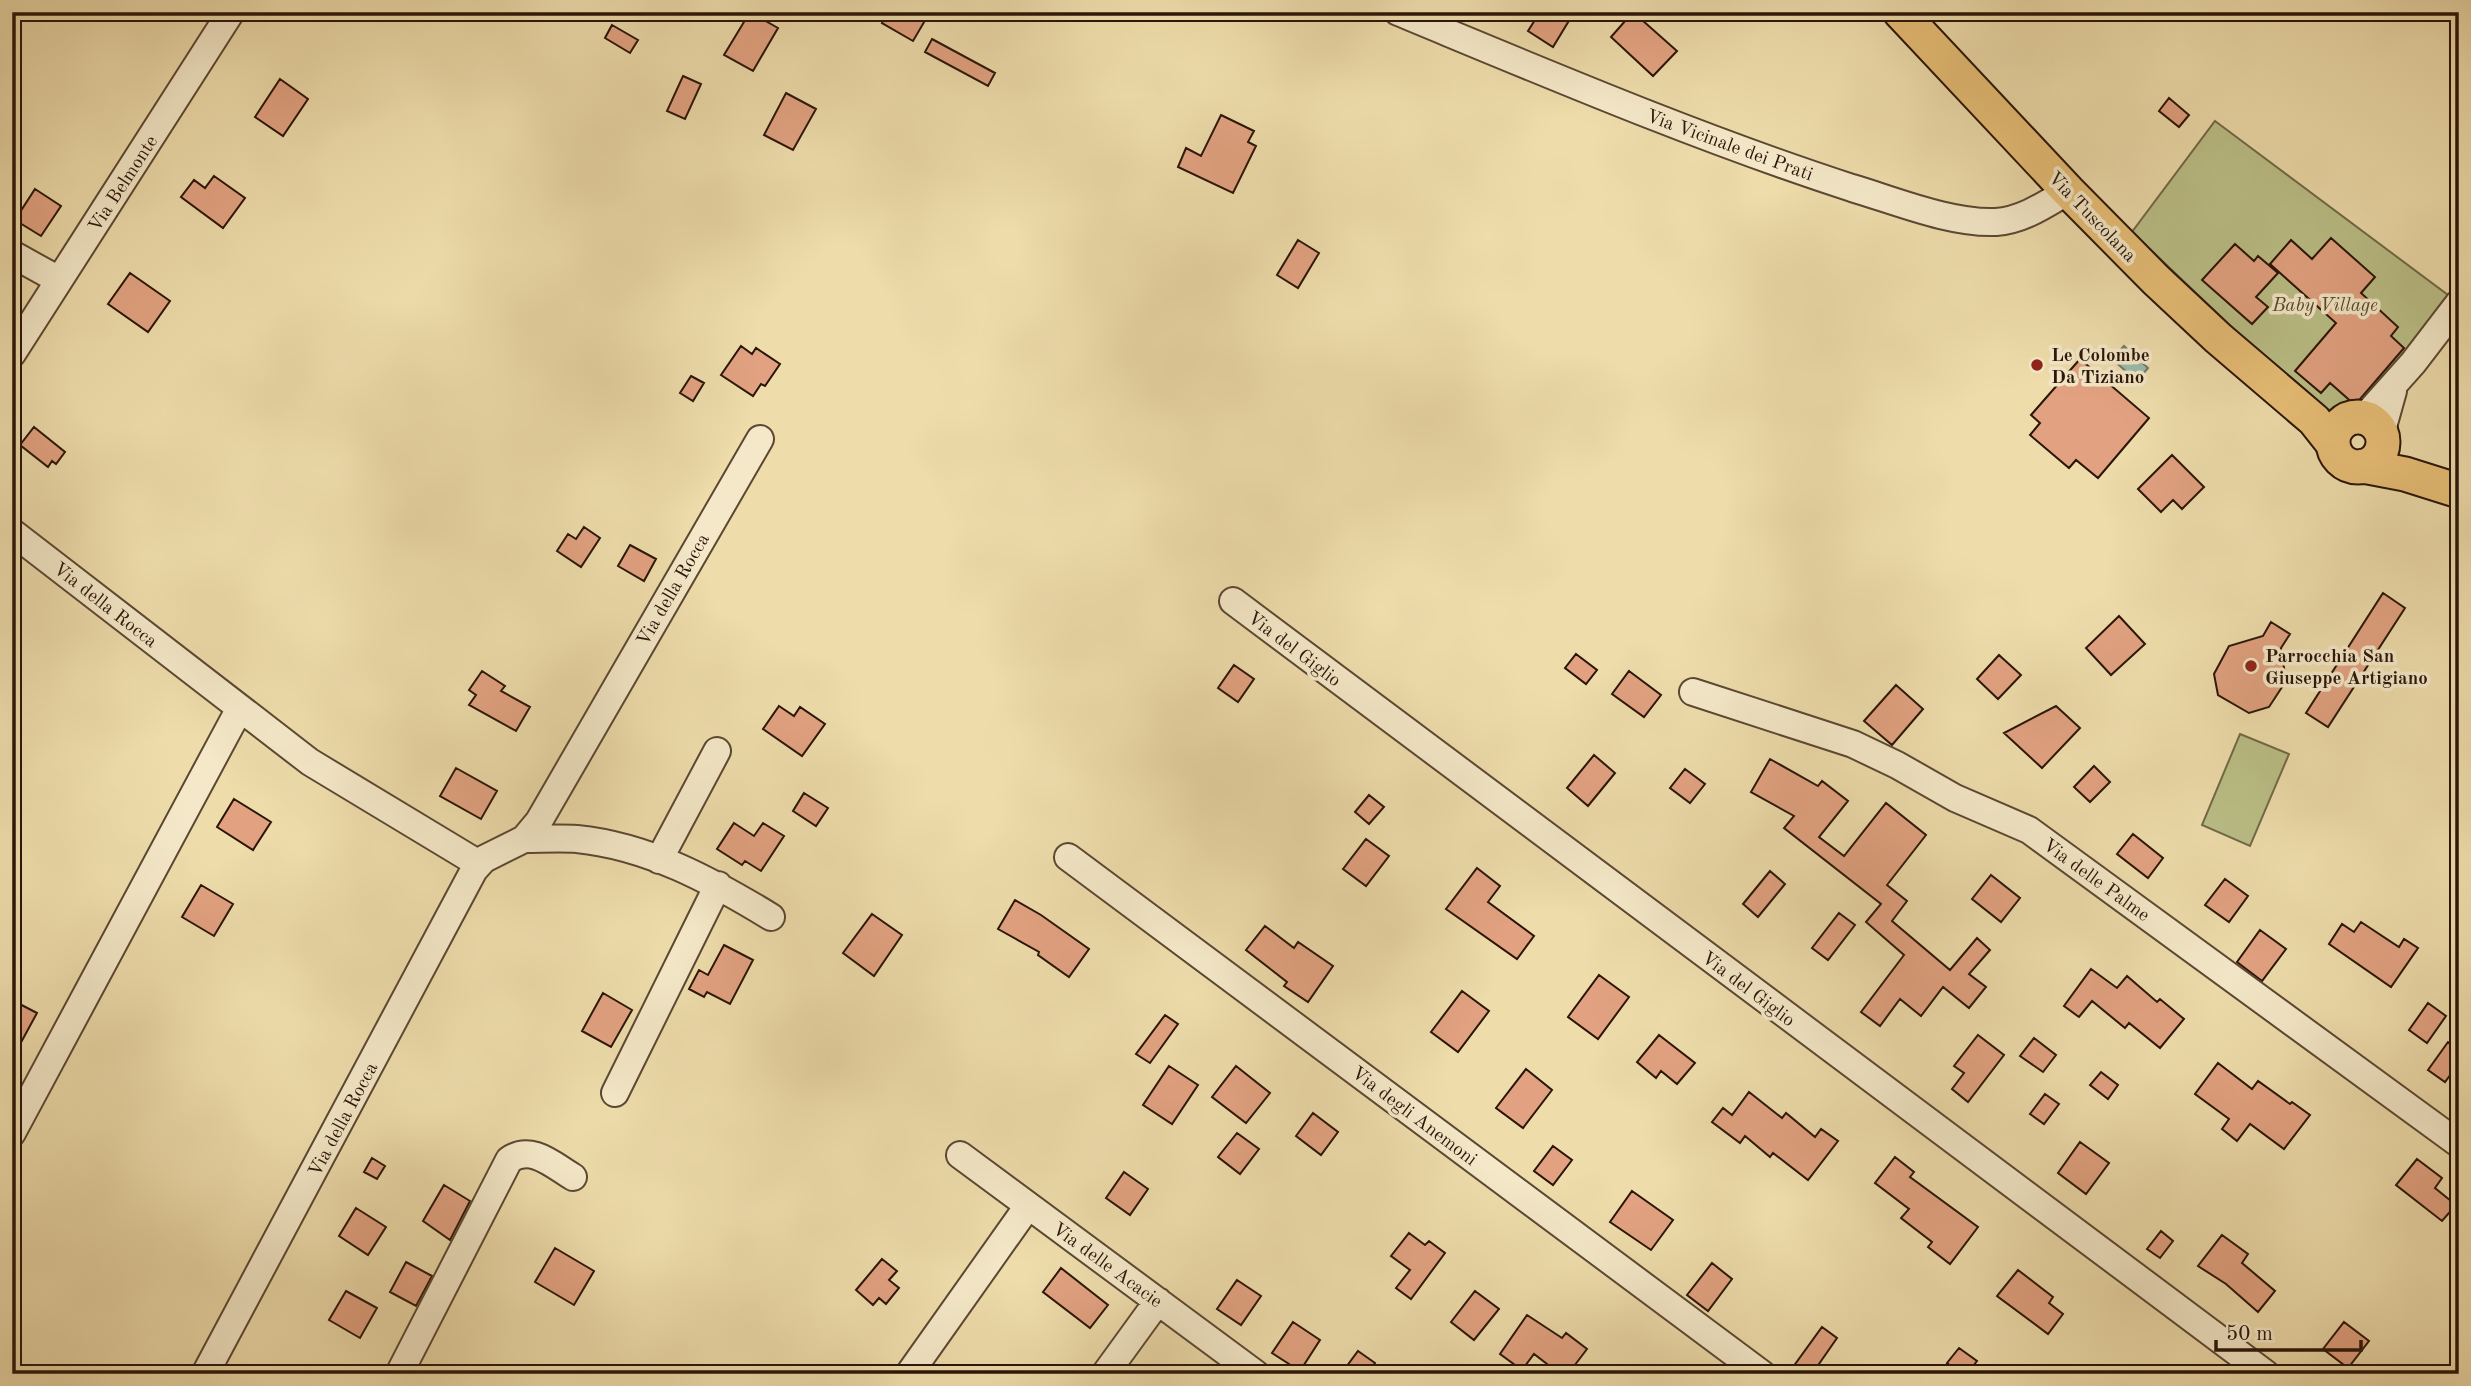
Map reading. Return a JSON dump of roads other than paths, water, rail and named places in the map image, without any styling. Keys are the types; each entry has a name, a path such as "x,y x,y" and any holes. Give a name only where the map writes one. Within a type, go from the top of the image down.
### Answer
{"main road":[{"name":"Via Tuscolana","path":"1900,12 2068,191 2183,306 2298,407 2357,429 2405,455 2454,489"},
{"name":"Via Tuscolana","path":"2357,429 2339,459 2355,467 2405,474 2454,489"}],"street":[{"name":"Via Belmonte","path":"12,354 231,12"},
{"name":"Via Vicinale dei Prati","path":"1398,12 1602,96 1725,143 1915,207 1970,220 2007,220 2028,213 2068,191"},
{"path":"12,254 59,280"},
{"path":"2357,429 2459,303"},
{"name":"Via della Rocca","path":"205,1374 479,864 523,839 539,821 760,439"},
{"name":"Via della Rocca","path":"12,532 318,768 479,864"},
{"name":"Via del Giglio","path":"1233,601 2266,1374"},
{"name":"Via delle Palme","path":"1693,692 1853,744 1955,798 2036,835 2459,1144"},
{"path":"12,1133 240,708"},
{"path":"659,860 717,751"},
{"path":"523,839 562,838 593,841 659,860 718,885 771,917"},
{"name":"Via degli Anemoni","path":"1068,856 1762,1374"},
{"path":"615,1093 718,885"},
{"path":"399,1374 509,1160 521,1154 536,1156 573,1177"},
{"name":"Via delle Acacie","path":"960,1154 1256,1374"},
{"path":"909,1374 1028,1206"},
{"path":"1105,1374 1158,1301"}],"place":[{"name":"Le Colombe Da Tiziano","path":"2037,365"},
{"name":"Parrocchia San Giuseppe Artigiano","path":"2251,666"}],"park label":[{"name":"Baby Village","path":"2325,304"}]}
